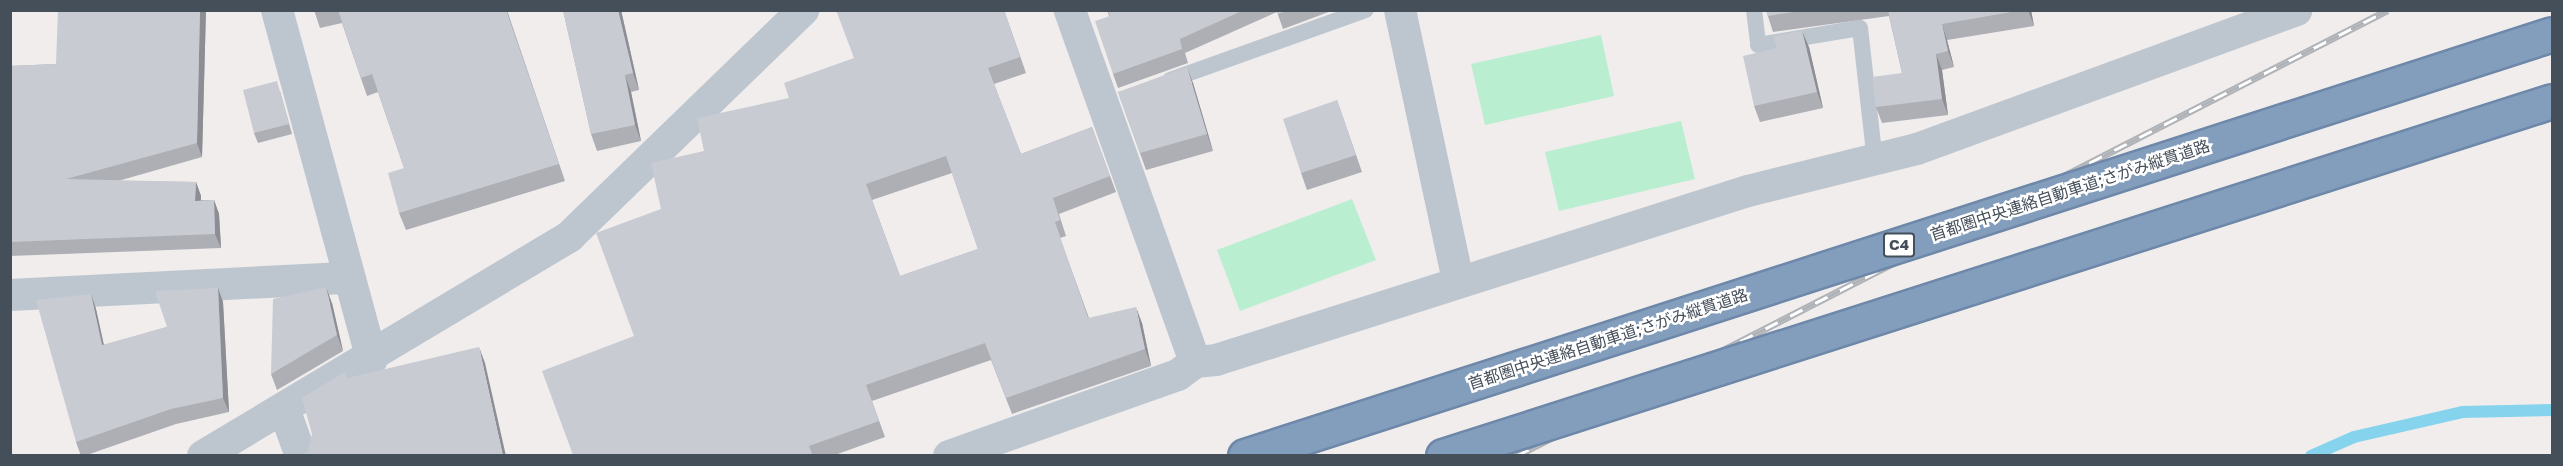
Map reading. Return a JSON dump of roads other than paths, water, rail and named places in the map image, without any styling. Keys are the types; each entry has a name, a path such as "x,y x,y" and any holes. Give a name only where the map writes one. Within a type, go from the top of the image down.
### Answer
{"highway":[{"name":"首都圏中央連絡自動車道;さがみ縦貫道路","path":"1245,456 2553,34"},
{"path":"1443,456 2553,101"}],"street":[{"path":"277,10 372,359"},
{"path":"203,456 372,359 570,236 803,10"},
{"path":"1070,10 1115,100 1194,362"},
{"path":"1400,10 1458,280"},
{"path":"949,456 1178,375 1194,362 1227,357 1458,280 1748,191 1875,161 2003,121 2233,23 2296,10"},
{"path":"10,295 350,278"},
{"path":"284,409 301,456"}],"lane":[{"path":"1148,88 1366,10"},
{"path":"1754,10 1758,45 1860,28 1875,161"}],"waterway":[{"path":"2311,456 2354,437 2462,412 2552,410"}],"railway":[{"path":"1516,456 2388,10"}]}
